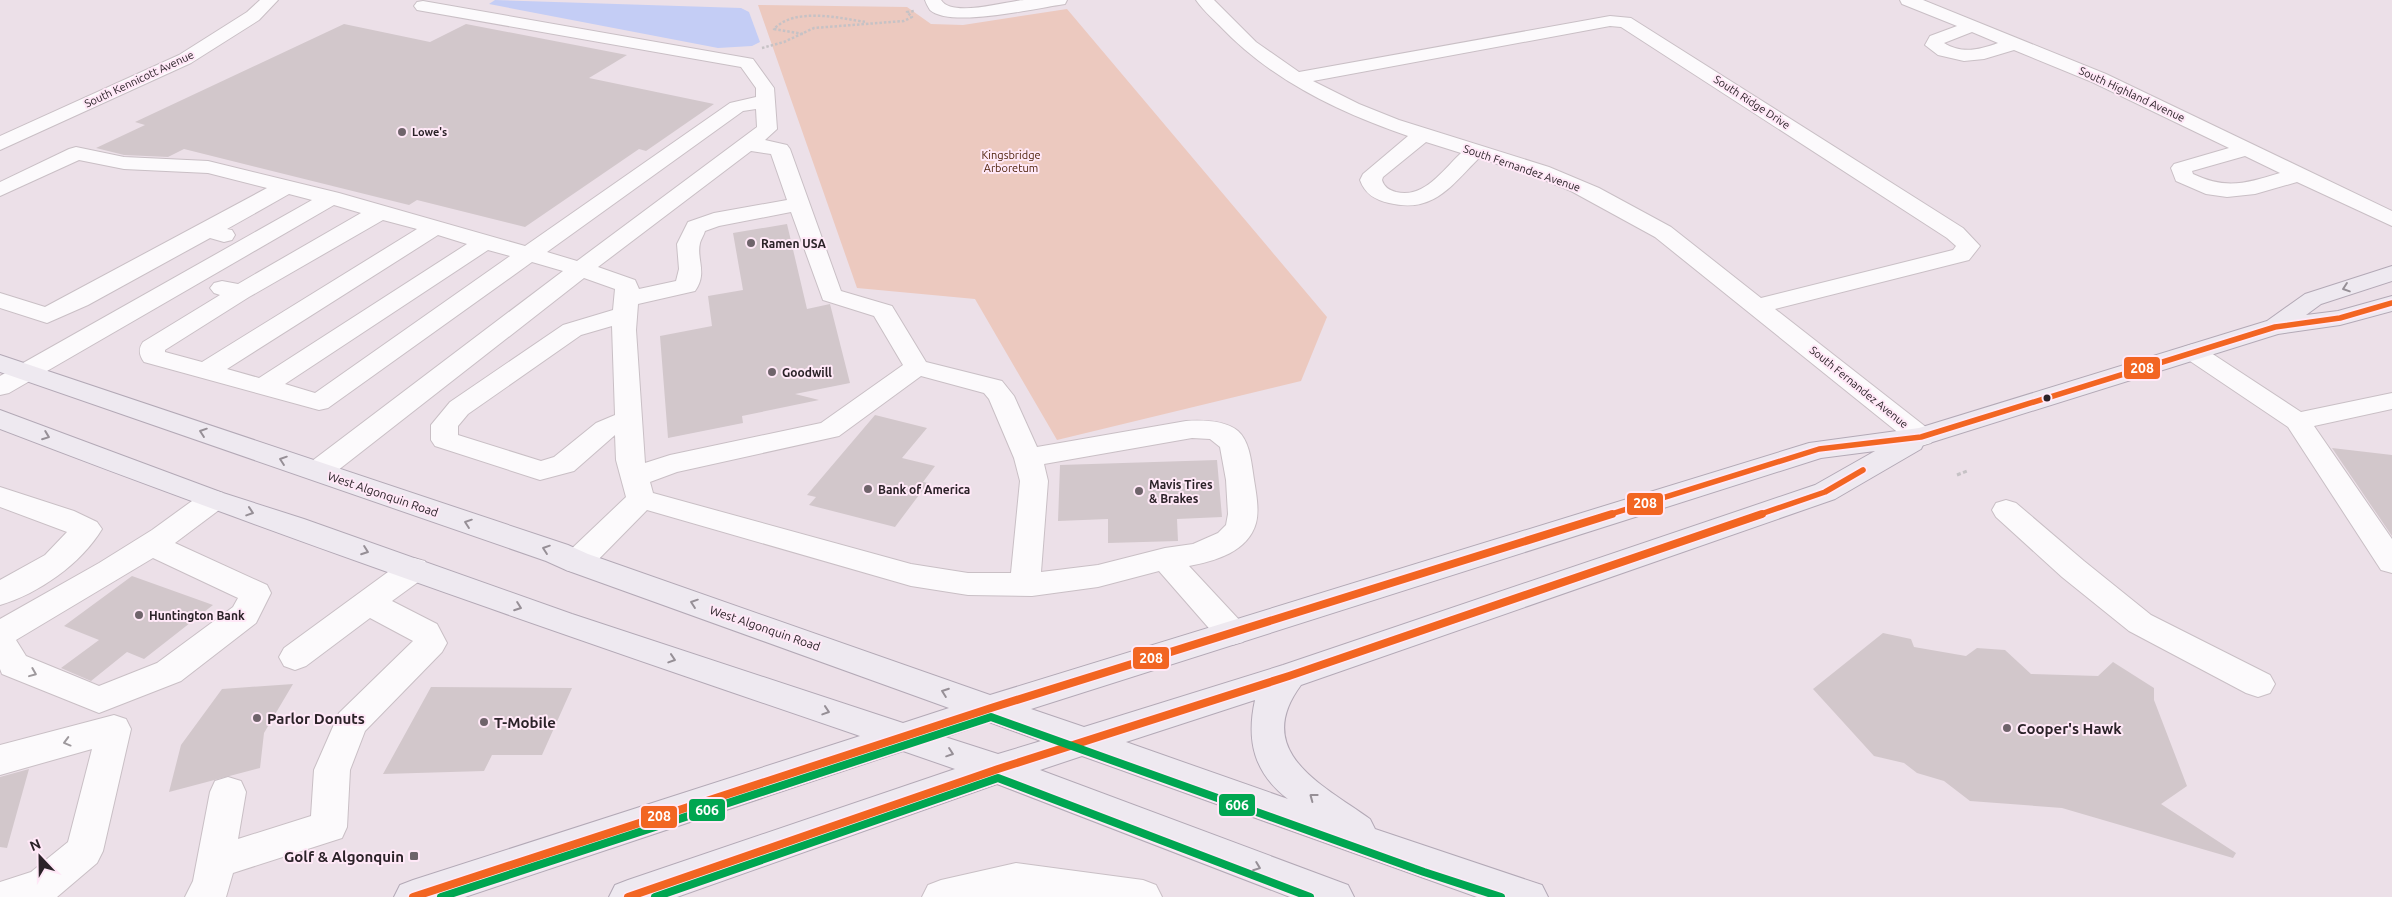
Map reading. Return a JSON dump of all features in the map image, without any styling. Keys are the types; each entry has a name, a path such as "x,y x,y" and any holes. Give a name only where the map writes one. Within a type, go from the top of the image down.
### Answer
{"main road":[{"path":"2275,326 2314,299 2392,273"},
{"path":"413,897 991,708 1819,449 1920,437 2275,326 2340,318 2392,303"},
{"name":"West Algonquin Road","path":"0,363 557,553 1380,847 1529,897"},
{"path":"0,419 213,500 294,526 561,622 998,769 1335,897"},
{"path":"628,897 998,769 1288,676 1825,492 1920,437"},
{"path":"1288,676 1272,698 1267,722 1269,749 1287,778 1380,847"}],"street":[{"name":"South Kennicott Avenue","path":"0,144 185,60 253,16 270,0"},
{"path":"939,6 964,14 1059,0"},
{"name":"South Fernandez Avenue","path":"1204,0 1250,46 1298,78 1367,115 1564,180 1618,205 1663,232 1759,306 1920,437"},
{"name":"South Highland Avenue","path":"1908,0 2099,78 2392,218"},
{"path":"318,471 767,129 765,88 748,63 423,6"},
{"name":"South Ridge Drive","path":"1298,78 1610,21 1625,22 1955,233 1969,246 1962,255 1759,306"},
{"path":"1973,26 1936,40 1934,45 1946,53 1969,56 1988,54 2015,43"},
{"path":"380,212 241,292 152,347 154,357 319,402 737,107 765,101"},
{"path":"1422,134 1374,174 1371,180 1374,188 1384,195 1397,199 1426,196 1475,151"},
{"path":"748,144 780,149 831,295 883,311 917,367 993,386 1001,396 1028,458 1034,481 1025,585"},
{"path":"2248,149 2181,168 2183,177 2200,186 2229,193 2300,174"},
{"path":"0,190 76,153 139,165 208,167 331,198 581,269 627,285 630,460 638,488"},
{"path":"0,300 48,316 285,187"},
{"path":"0,387 331,198"},
{"path":"628,419 606,429 564,464 540,471 445,440 444,425 459,408 572,330 626,306 687,286 691,269 688,244 696,227 714,220 800,204"},
{"path":"206,371 434,228"},
{"path":"208,230 252,244"},
{"path":"263,387 485,242"},
{"path":"186,281 241,292"},
{"path":"2193,352 2297,421 2392,562"},
{"path":"578,562 638,488 670,464 829,430 917,367"},
{"path":"2297,421 2392,401"},
{"path":"2355,409 2392,417"},
{"path":"638,488 912,575 968,584 1025,585 1098,576 1165,559 1203,552 1225,544 1237,533 1242,521 1236,450 1232,441 1220,433 1205,429 1186,430 1028,458"},
{"path":"0,497 64,518 87,529 56,563 0,594"},
{"path":"0,634 63,598 184,523 213,500"},
{"path":"2006,510 2073,569 2140,623 2258,684"},
{"path":"0,640 14,666 99,700 169,672 245,615 256,593 174,554 148,545"},
{"path":"1165,559 1232,633"},
{"path":"295,658 414,569"},
{"path":"214,886 329,827 332,770 351,723 430,643 426,633 368,603"},
{"path":"3,752 114,729 84,851 42,886 6,897"},
{"path":"214,886 228,792"},
{"path":"941,897 1016,880 1143,897"}],"path":[{"path":"748,63 760,49 784,42 814,28 904,21 912,18 906,12 939,6"},
{"path":"803,34 774,29 780,22 805,17 874,23"},
{"path":"1957,475 1967,471"}],"green space":[{"name":"Kingsbridge Arboretum","path":"758,5 907,7 931,24 963,25 1067,9 1327,317 1301,381 1057,440 975,299 857,288"}],"water":[{"path":"495,0 741,8 749,12 760,42 752,46 718,48 489,4"}],"building":[{"name":"Lowe's","path":"344,24 430,42 466,24 627,55 589,78 714,104 646,151 639,149 525,227 417,200 409,205 184,149 168,157 124,155 96,148 145,125 135,122"},
{"name":"Goodwill","path":"787,224 807,309 830,304 850,383 795,394 819,400 742,416 743,423 668,438 660,336 712,326 708,296 743,290 733,233"},
{"name":"Bank of America","path":"875,415 927,428 902,458 935,466 923,482 928,483 895,527 809,505 816,497 807,495"},
{"path":"2332,448 2392,455 2392,536"},
{"name":"Mavis Tires & Brakes","path":"1217,460 1222,517 1177,519 1178,541 1108,543 1108,519 1058,521 1060,465"},
{"name":"Huntington Bank","path":"132,576 213,605 144,659 127,652 91,681 61,668 99,640 64,626"},
{"name":"Cooper's Hawk","path":"1883,633 1911,639 1914,647 1966,656 1977,648 2005,650 2031,674 2098,676 2113,662 2154,688 2154,700 2187,786 2161,804 2236,853 2233,858 2062,808 1970,801 1944,781 1917,773 1904,763 1874,756 1813,689"},
{"path":"293,684 264,733 260,768 169,792 181,745 222,689"},
{"name":"T-Mobile","path":"431,687 572,688 542,755 492,755 484,771 383,774"},
{"path":"29,769 7,848 0,847 0,777"}],"transit line":[{"name":"208","path":"413,897 991,708 1819,449 1921,437 2275,327 2340,318 2392,303"},
{"name":"208","path":"628,897 998,769 1289,676 1825,492 1863,470"},
{"name":"606","path":"441,897 991,717 1424,872 1501,897"},
{"name":"606","path":"655,897 998,778 1310,897"}],"place":[{"name":"Lowe's","path":"402,132"},
{"name":"Ramen USA","path":"751,243"},
{"name":"Goodwill","path":"772,372"},
{"name":"Bank of America","path":"868,489"},
{"name":"Mavis Tires & Brakes","path":"1139,491"},
{"name":"Huntington Bank","path":"139,615"},
{"name":"Parlor Donuts","path":"257,718"},
{"name":"T-Mobile","path":"484,722"},
{"name":"Cooper's Hawk","path":"2007,728"},
{"name":"Golf & Algonquin","path":"414,856"}]}
